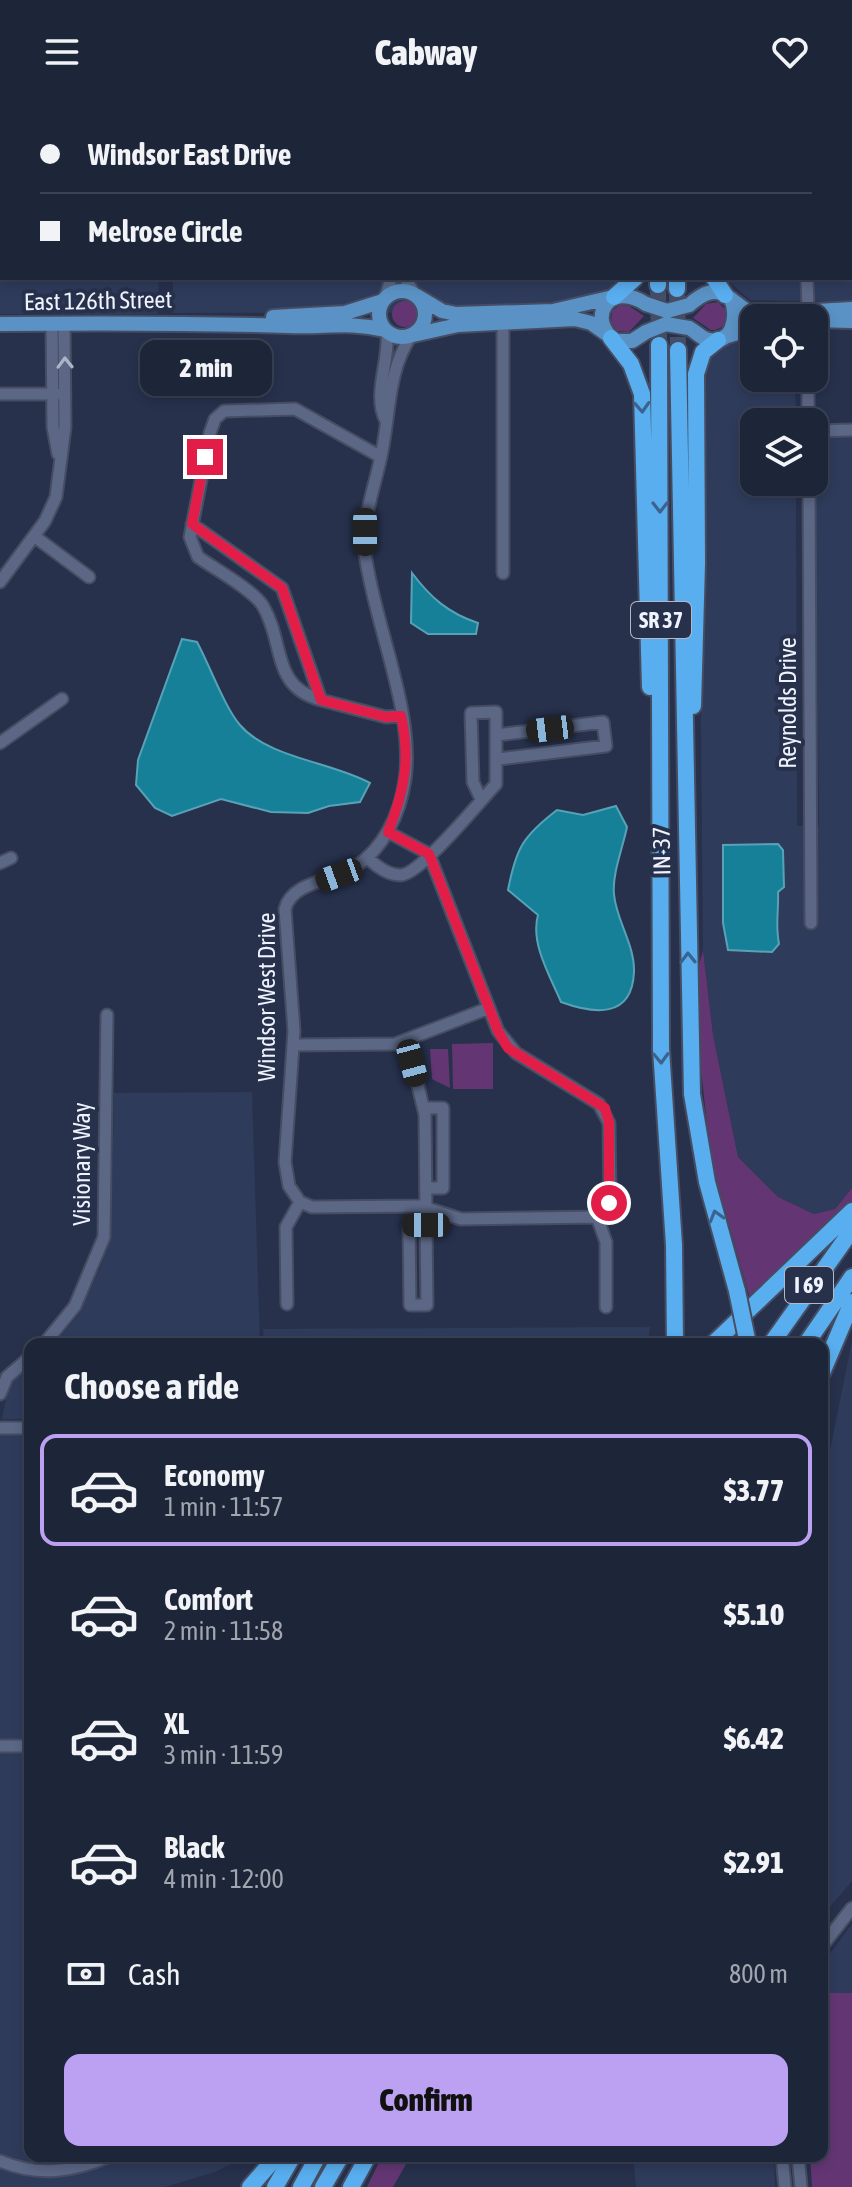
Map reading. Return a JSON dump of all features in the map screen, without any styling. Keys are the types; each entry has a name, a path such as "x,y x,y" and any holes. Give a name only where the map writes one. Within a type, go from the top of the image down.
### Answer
{"highway":[{"path":"614,297 633,280"},
{"path":"715,280 728,297"},
{"path":"609,336 631,364 642,394 653,813 660,879"},
{"path":"686,836 697,586 696,374 703,352 721,339"},
{"name":"IN-37","path":"659,345 663,1101 676,1306 675,1338"},
{"name":"IN-37","path":"678,350 686,836 695,1125 747,1338"},
{"path":"719,1338 852,1211"},
{"name":"I 69","path":"775,1338 852,1230"},
{"name":"I 69","path":"810,1338 852,1277"},
{"path":"828,1359 852,1302"},
{"path":"250,2187 272,2162"},
{"path":"275,2187 290,2162"},
{"path":"301,2187 315,2162"},
{"path":"323,2187 338,2162"},
{"path":"351,2187 365,2162"}],"main road":[{"path":"740,304 728,297 707,292 689,305 667,311 627,295 553,311 456,314 398,291 384,300 379,318 386,331 399,337 453,326 578,319 626,342 666,324 689,328 705,338 721,339 740,333"},
{"path":"412,335 425,317 417,296"},
{"path":"609,336 602,314 614,297"},
{"path":"721,339 735,321 728,297"},
{"name":"East 126th Street","path":"0,324 197,322 337,314 384,300"},
{"path":"828,313 852,309"},
{"path":"828,317 852,321"},
{"name":"East 126th Street","path":"197,322 309,327 358,322 386,331"}],"street":[{"path":"384,300 390,280"},
{"path":"406,280 417,296"},
{"path":"807,280 810,304"},
{"path":"0,582 54,503 65,427 59,394 58,324"},
{"path":"503,324 503,573"},
{"path":"386,331 388,360 381,392 382,413 386,421"},
{"path":"386,421 395,366 412,335"},
{"path":"0,394 59,394"},
{"path":"381,457 301,410 224,411 212,423 190,543 198,557 262,604 291,685 304,696 386,717 401,716"},
{"name":"Windsor West Drive","path":"300,1202 289,1186 285,1162 293,1045 286,903 295,893 352,869 368,858 388,832 405,784 407,749 365,551 368,513 386,421"},
{"path":"828,431 852,430"},
{"name":"Reynolds Drive","path":"809,496 811,923"},
{"path":"192,524 282,588 321,700"},
{"path":"34,536 89,577"},
{"path":"0,743 62,699"},
{"path":"368,858 384,870 401,875 415,869 496,784 499,759 496,712 471,713 473,782 481,799"},
{"path":"497,735 603,722 606,746 499,759"},
{"path":"287,1304 286,1227 300,1202 312,1207 426,1207 461,1219 597,1217 606,1208 610,1197 608,1116 599,1104 508,1048 489,1008 429,854 388,832"},
{"path":"293,1045 388,1045 489,1008"},
{"name":"Visionary Way","path":"49,1338 75,1306 104,1237 107,1015"},
{"path":"407,1040 424,1108 426,1188 427,1305 410,1305 409,1225 426,1225"},
{"path":"424,1108 443,1108 443,1188 426,1188"},
{"path":"597,1217 606,1242 606,1307"},
{"path":"0,1394 7,1377 24,1362"},
{"path":"0,1428 24,1428"},
{"path":"0,1746 24,1746"},
{"path":"828,1938 852,1908"},
{"path":"0,2161 27,2169 62,2171 91,2162"},
{"path":"783,2162 785,2187"},
{"path":"799,2162 801,2187"}],"shaded area":[{"path":"0,280 159,280 157,314 0,314"},
{"path":"173,280 619,280 593,312 173,313"},
{"path":"727,280 852,280 852,302 750,300"},
{"path":"405,301 414,305 418,314 414,323 405,327 396,323 392,314 396,305"},
{"path":"718,302 727,311 722,327 711,330 693,318 706,304"},
{"path":"620,305 629,306 644,316 629,332 617,331 611,323 612,311"},
{"path":"740,335 740,392 795,392 796,408 740,408 740,496 796,496 797,826 819,826 816,496 828,496 828,435 852,434 852,1188 835,1209 814,1214 778,1197 738,1157 713,1035 703,950 698,388 716,338"},
{"path":"412,573 441,604 478,623 476,634 428,634 411,623"},
{"path":"182,639 197,642 229,708 252,736 283,752 370,783 360,802 329,806 308,813 271,812 221,799 172,816 155,808 136,785 138,760"},
{"path":"616,806 627,827 616,869 614,894 634,962 632,987 619,1005 609,1009 586,1009 561,1002 539,948 538,915 508,890 514,863 523,844 557,810 583,815"},
{"path":"778,844 783,850 784,887 778,892 779,944 772,952 728,950 723,923 723,845"},
{"path":"703,950 713,1035 738,1157 778,1197 814,1214 835,1209 852,1188 852,1201 750,1299 711,1161 699,1051 699,965"},
{"path":"493,1043 493,1089 453,1089 452,1044"},
{"path":"430,1049 448,1049 450,1088 432,1079"},
{"path":"252,1092 260,1338 59,1338 79,1314 102,1263 111,1230 114,1093"},
{"path":"650,1327 649,1338 264,1338 263,1329"},
{"path":"852,1341 852,1881 828,1909 828,1460"},
{"path":"24,1369 24,1419 2,1419 9,1382"},
{"path":"24,1421 24,2162 235,2162 215,2172 165,2187 0,2187 0,1422"},
{"path":"852,1924 852,1993 828,1993 828,1956"},
{"path":"828,1993 852,1993 852,2187 812,2187 810,2162 828,2162"},
{"path":"379,2162 407,2162 393,2187 367,2187"},
{"path":"631,2162 774,2162 775,2187 636,2187"}],"tunnel":[{"path":"658,285 659,345"},
{"path":"677,289 678,350"}],"route":[{"path":"205,457 192,524 282,588 321,700 386,717 401,716 407,749 405,784 388,832 429,854 501,1039 508,1048 605,1108 609,1123 609,1203"}]}
